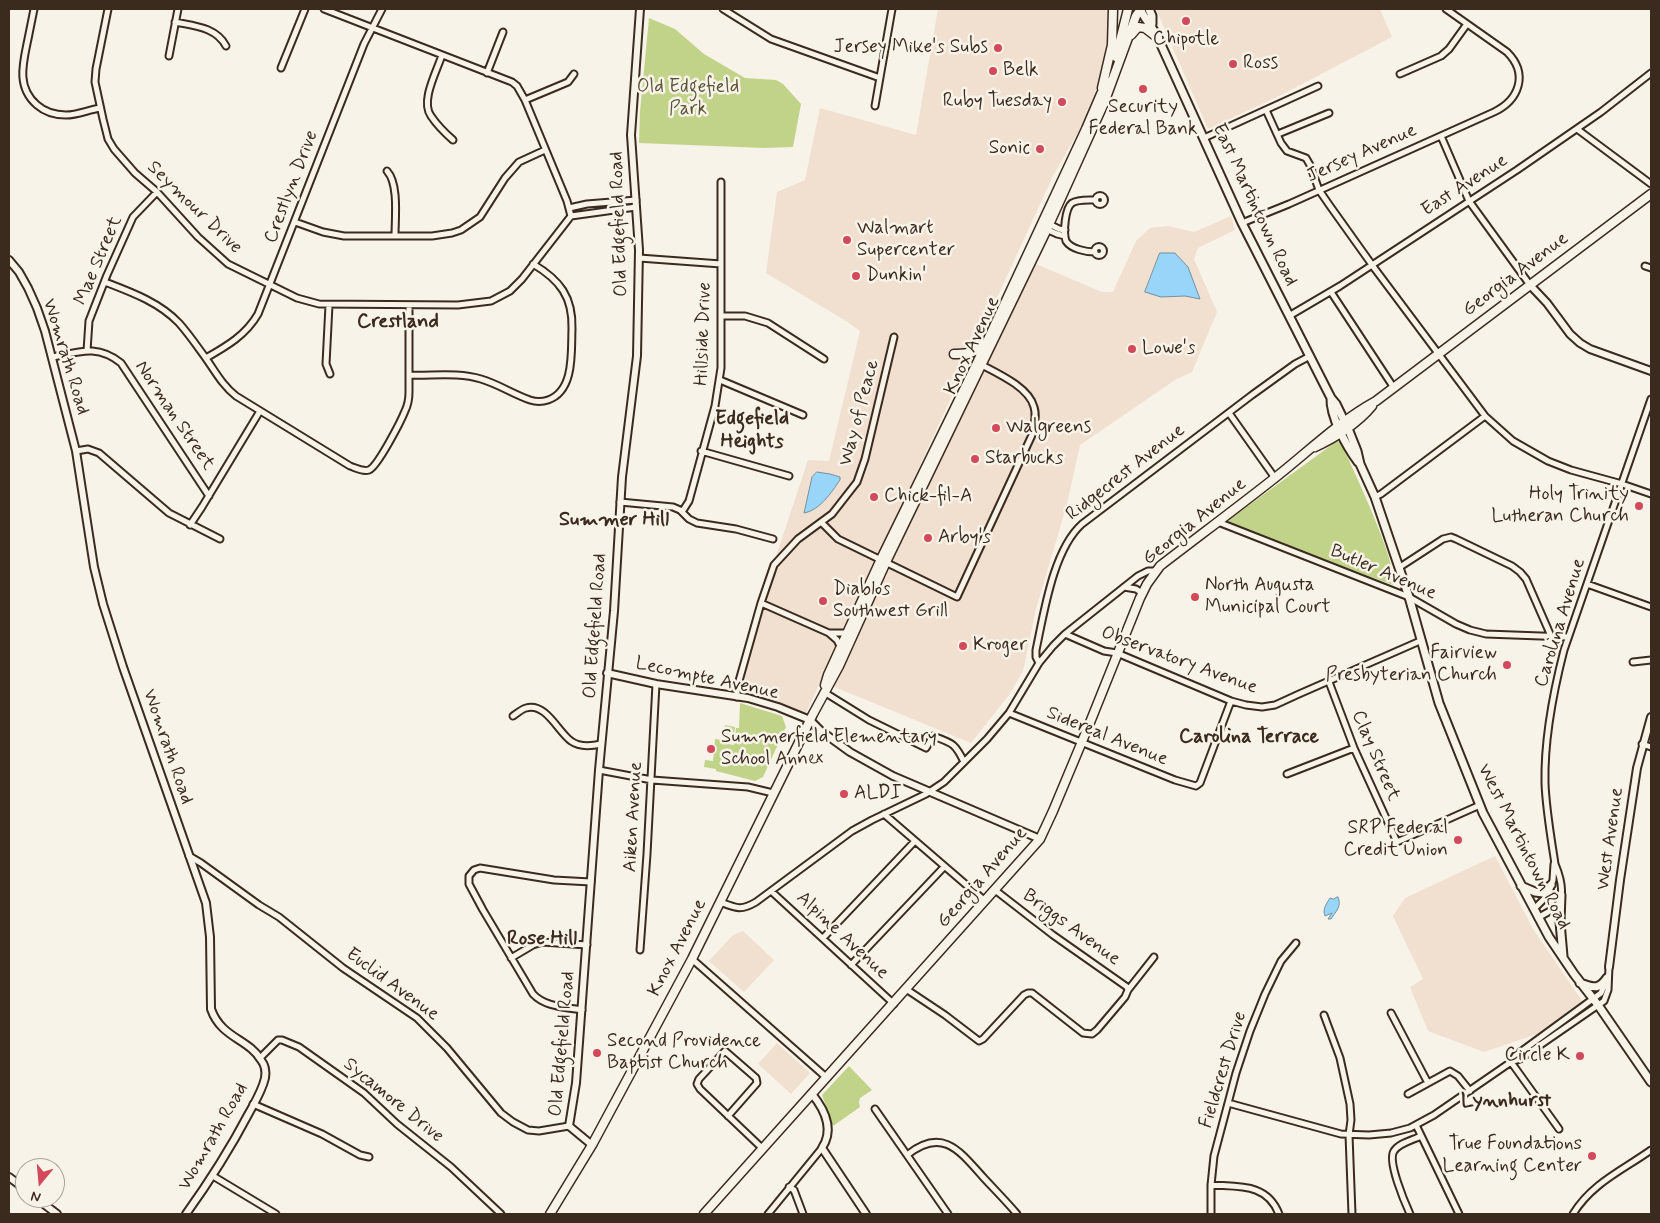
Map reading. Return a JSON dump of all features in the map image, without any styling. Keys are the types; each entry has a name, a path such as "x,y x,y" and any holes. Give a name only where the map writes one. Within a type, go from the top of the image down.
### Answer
{"main road":[{"path":"1101,94 1112,45 1114,9"},
{"name":"Knox Avenue","path":"979,364 988,339 1045,225 1112,72 1128,9"},
{"name":"Knox Avenue","path":"824,692 828,675 1104,102 1136,16 1141,9"},
{"name":"East Martintown Road","path":"1141,9 1145,19 1152,24"},
{"name":"East Martintown Road","path":"1149,9 1152,16 1152,24 1158,38 1242,223 1331,398 1336,404 1343,426"},
{"path":"1129,36 1138,27 1142,27 1158,38"},
{"name":"Georgia Avenue","path":"704,1214 1040,840 1082,744 1142,593 1157,571 1217,521 1275,478 1320,438 1343,426 1651,194"},
{"path":"954,354 977,351 988,339"},
{"name":"West Martintown Road","path":"1343,426 1352,453 1360,464 1375,497 1400,567 1441,708 1480,805 1538,918 1563,958 1651,1082"},
{"name":"Knox Avenue","path":"550,1214 592,1145 692,958 773,793 839,666 883,560"},
{"path":"1522,886 1535,892 1543,893 1551,885"},
{"path":"1561,895 1563,958"},
{"path":"1580,982 1597,987 1602,986 1607,978"}],"street":[{"path":"34,9 22,68 23,82 29,96 39,107 57,115 71,115 100,108"},
{"name":"Seymour Drive","path":"108,9 95,76 100,108 108,139 114,149 198,237 222,259 235,268 297,298 329,305 458,305 492,302 510,291 522,279 571,216"},
{"path":"169,56 178,9"},
{"path":"281,68 305,9"},
{"path":"324,9 514,84 525,100 571,216 636,204"},
{"name":"Crestlyn Drive","path":"206,358 233,342 251,325 261,308 372,28 382,9"},
{"name":"Old Edgefield Road","path":"592,1145 569,1126 576,1084 601,744 614,611 620,502 637,356 639,258 631,135 640,9"},
{"path":"723,9 771,39 880,78"},
{"path":"731,14 736,9"},
{"path":"875,106 892,9"},
{"name":"Jersey Avenue","path":"1242,223 1441,136 1508,104 1514,96 1519,82 1518,70 1514,60 1507,52 1446,9"},
{"path":"175,22 206,28 217,35 226,46"},
{"path":"1400,74 1441,56 1449,49 1467,24"},
{"path":"487,72 502,32"},
{"path":"442,55 427,105 431,116 453,140"},
{"name":"East Avenue","path":"1289,316 1331,292 1577,129 1651,73"},
{"path":"525,100 568,82 574,74"},
{"path":"1204,138 1318,86"},
{"path":"1266,110 1281,144 1287,151 1306,158 1319,190 1372,265 1486,416 1513,442 1548,461 1571,470 1651,494"},
{"path":"1278,134 1329,113"},
{"path":"1577,129 1651,184"},
{"path":"1441,136 1469,201 1530,285 1547,303 1570,334 1590,349 1651,371"},
{"path":"295,222 336,235 446,235 461,230 480,218 515,165 526,157 545,150"},
{"path":"387,171 392,177 394,186 395,236"},
{"name":"Hillside Drive","path":"682,512 689,501 720,380 722,316 721,182"},
{"name":"Mae Street","path":"87,350 90,321 133,217 157,192"},
{"path":"1095,200 1076,202 1070,206 1067,211 1065,233 1066,241 1070,245 1084,251 1095,252"},
{"path":"569,208 587,204 636,204"},
{"path":"1045,225 1065,233"},
{"path":"639,258 722,264"},
{"name":"Womrath Road","path":"9,260 22,279 37,308 76,451 94,567 103,604 123,667 202,890 208,915 210,937 210,1004 218,1022 228,1033 256,1052 264,1067 265,1077 254,1104 213,1176 186,1214"},
{"path":"409,376 473,377 536,401 548,400 558,394 564,388 568,376 572,322 571,310 562,288 551,276 534,264"},
{"path":"105,282 141,297 163,309 179,323 231,392 350,466 360,470 368,470 376,464 405,412 410,392 409,305"},
{"path":"1331,292 1394,388"},
{"path":"329,305 326,364 330,374"},
{"path":"722,316 745,316 768,323 824,359"},
{"name":"Way of Peace","path":"737,696 737,688 761,603 774,565 798,539 832,514 857,482 863,466 894,337"},
{"name":"Norman Street","path":"52,358 87,350 107,354 124,366 209,496"},
{"name":"Ridgecrest Avenue","path":"1039,663 1036,657 1036,650 1046,603 1063,550 1069,538 1082,524 1229,412 1295,364 1310,356"},
{"path":"821,522 838,539 957,598 1032,435 1035,423 1034,407 1027,394 1008,379 979,364"},
{"path":"720,380 803,415"},
{"name":"Carolina Avenue","path":"1534,909 1546,899 1551,885 1554,864 1545,783 1546,748 1557,677 1568,637 1651,399"},
{"path":"190,525 260,411"},
{"path":"1229,412 1275,478"},
{"path":"1375,497 1382,494 1486,416"},
{"path":"76,451 91,450 99,453 169,513 220,540"},
{"path":"702,451 789,476"},
{"path":"620,502 673,507 697,523 736,529 773,539"},
{"name":"Butler Avenue","path":"1217,521 1409,597 1456,624 1477,632 1515,636 1568,637"},
{"path":"1400,567 1443,539 1456,538 1512,566 1520,572 1528,584 1551,636"},
{"path":"720,902 743,908 756,902 847,834 929,792 948,778 987,739 1009,713 1039,663 1065,634 1138,576 1148,571 1157,571"},
{"path":"1587,584 1651,607"},
{"path":"1124,588 1136,589 1142,593"},
{"path":"761,603 829,633 837,640 841,648"},
{"path":"829,633 848,633"},
{"name":"Observatory Avenue","path":"1065,634 1104,651 1117,653 1230,700 1253,706 1275,706 1420,641"},
{"path":"1633,662 1651,660"},
{"name":"Lecompte Avenue","path":"607,673 656,684 737,696 778,707 810,720 821,731 850,752 893,776 1040,840"},
{"name":"Clay Street","path":"1328,682 1354,748 1397,842 1480,805"},
{"name":"Aiken Avenue","path":"640,950 652,780 656,684"},
{"path":"824,692 869,720 926,748 932,736 948,741 957,747 964,762"},
{"name":"Sidereal Avenue","path":"1009,713 1082,744 1175,780 1196,786 1201,781 1230,700"},
{"path":"513,716 526,708 535,709 544,712 552,718 560,731 572,742 594,746 601,744"},
{"name":"West Avenue","path":"1595,1002 1604,988 1607,978 1637,768 1642,744 1651,717"},
{"path":"1642,744 1651,747"},
{"path":"1287,774 1354,748"},
{"path":"599,770 652,780 748,787 773,793"},
{"path":"884,814 985,901"},
{"path":"823,938 915,841"},
{"name":"Euclid Avenue","path":"189,856 279,917 343,968 417,1018 447,1048 501,1113 513,1122 528,1130 539,1131 569,1126"},
{"name":"Carolina Avenue","path":"1554,864 1558,871 1561,895"},
{"path":"852,965 944,867"},
{"path":"582,1010 547,1003 539,1000 533,994 470,884 469,876 474,870 480,868 554,880 591,882"},
{"name":"Briggs Avenue","path":"995,890 1053,935 1127,987 1128,990"},
{"name":"Alpine Avenue","path":"771,891 894,1004"},
{"path":"1538,918 1557,906 1561,895"},
{"path":"511,958 542,942 587,945"},
{"name":"Fieldcrest Drive","path":"1212,1214 1211,1185 1214,1156 1247,1039 1281,961 1296,943"},
{"path":"906,989 979,1041 1028,993 1032,993 1083,1033 1092,1034 1125,997 1128,990 1154,957"},
{"path":"692,958 827,1078"},
{"name":"West Avenue","path":"1595,1002 1604,1001 1608,990 1609,967"},
{"path":"1228,1103 1323,1130 1349,1135 1391,1132 1416,1125 1440,1111 1512,1062 1515,1056 1595,1002"},
{"path":"1392,1013 1428,1083"},
{"path":"1324,1015 1340,1058 1351,1112 1349,1135 1352,1214"},
{"name":"Sycamore Drive","path":"260,1058 278,1040 298,1048 364,1093 397,1124 451,1167 501,1214"},
{"path":"728,1116 757,1083 756,1078 725,1050 699,1079 697,1084 700,1089 728,1116 763,1149"},
{"path":"1512,1062 1559,1129"},
{"path":"1408,1094 1450,1072 1458,1076 1470,1091"},
{"path":"768,1214 822,1148 828,1137 826,1116 812,1094"},
{"path":"254,1104 322,1134 360,1155 369,1157"},
{"path":"875,1109 948,1214"},
{"path":"1416,1125 1459,1214"},
{"path":"1410,1214 1392,1157 1394,1151 1399,1146 1421,1136"},
{"path":"907,1155 919,1146 930,1142 940,1142 953,1146 970,1161 1017,1214"},
{"path":"822,1148 866,1214"},
{"path":"1573,1214 1594,1188 1609,1176 1651,1150"},
{"path":"213,1176 276,1214"},
{"path":"1211,1185 1255,1189 1269,1198 1280,1214"},
{"path":"789,1187 794,1190 803,1214"}],"shaded area":[{"path":"938,9 1110,9 1107,49 1098,85 1081,127 1053,176 806,713 732,689 808,460 829,461 860,331 766,273 777,192 805,180 820,108 916,135"},
{"path":"1156,9 1380,9 1392,37 1283,94 1208,129"},
{"path":"1231,216 1235,230 1198,248 1194,259 1217,312 1192,372 1175,380 1080,445 1067,504 1036,609 1023,671 1009,695 971,743 832,686 1036,264 1102,292 1113,292 1136,241 1150,228 1168,226 1194,232"},
{"path":"1495,856 1533,929 1582,1001 1537,1034 1484,1052 1428,1031 1410,987 1423,979 1393,916 1405,898"},
{"path":"743,931 774,960 744,992 709,961 733,935"},
{"path":"777,1043 810,1073 791,1094 758,1064"}],"green space":[{"name":"Old Edgefield Park","path":"649,18 675,29 704,54 745,78 776,80 783,84 801,104 793,147 764,148 639,143 640,111"},
{"path":"1337,441 1341,443 1382,538 1393,575 1393,585 1258,536 1228,522"},
{"path":"740,703 782,716 786,727 763,777 755,781 704,767 705,760 713,761 715,739 722,740 722,743 734,745 736,728 739,728"},
{"path":"725,725 735,727 733,743 723,742"},
{"path":"849,1066 872,1090 860,1098 860,1107 833,1126 822,1095"}],"water":[{"path":"1160,253 1175,253 1188,267 1200,299 1185,296 1161,297 1145,292"},
{"path":"817,472 840,477 840,480 820,505 804,513 812,477"},
{"path":"1338,897 1338,909 1331,919 1328,919 1332,913 1325,916 1325,906 1330,898"}],"place":[{"name":"Chipotle","path":"1186,21"},
{"name":"Jersey Mike's Subs","path":"998,48"},
{"name":"Ross","path":"1233,64"},
{"name":"Belk","path":"993,71"},
{"name":"Security Federal Bank","path":"1143,89"},
{"name":"Ruby Tuesday","path":"1062,102"},
{"name":"Sonic","path":"1040,149"},
{"name":"Walmart Supercenter","path":"847,240"},
{"name":"Dunkin'","path":"856,276"},
{"name":"Lowe's","path":"1132,349"},
{"name":"Walgreens","path":"996,428"},
{"name":"Starbucks","path":"975,459"},
{"name":"Chick-fil-A","path":"874,497"},
{"name":"Holy Trinity Lutheran Church","path":"1639,506"},
{"name":"Arby's","path":"928,538"},
{"name":"North Augusta Municipal Court","path":"1195,597"},
{"name":"Diablos Southwest Grill","path":"823,601"},
{"name":"Kroger","path":"963,646"},
{"name":"Fairview Presbyterian Church","path":"1507,665"},
{"name":"Summerfield Elementary School Annex","path":"711,749"},
{"name":"ALDI","path":"844,794"},
{"name":"SRP Federal Credit Union","path":"1458,840"},
{"name":"Second Providence Baptist Church","path":"597,1053"},
{"name":"Circle K","path":"1580,1056"},
{"name":"True Foundations Learning Center","path":"1592,1156"}],"district":[{"name":"Crestland","path":"398,323"},
{"name":"Edgefield Heights","path":"752,432"},
{"name":"Summer Hill","path":"614,521"},
{"name":"Carolina Terrace","path":"1249,738"},
{"name":"Rose Hill","path":"542,940"},
{"name":"Lynnhurst","path":"1506,1102"}]}
